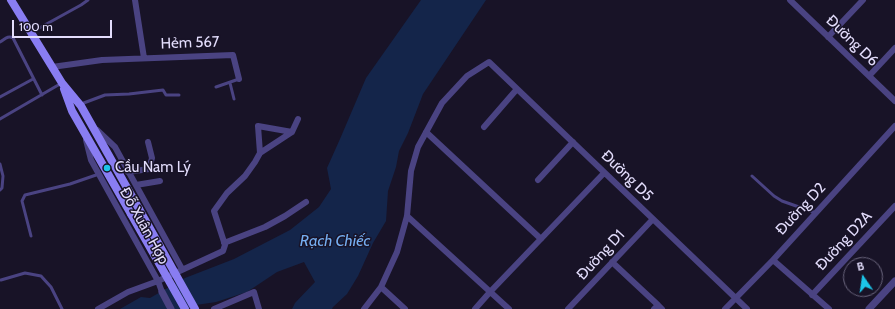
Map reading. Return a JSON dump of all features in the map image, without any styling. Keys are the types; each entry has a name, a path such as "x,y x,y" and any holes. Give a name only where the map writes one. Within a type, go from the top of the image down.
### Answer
{"main road":[{"name":"Đỗ Xuân Hợp","path":"11,0 62,83 92,125 195,309"},
{"name":"Đỗ Xuân Hợp","path":"62,83 72,111 185,309"}],"street":[{"path":"135,0 144,58"},
{"name":"Đường D6","path":"790,0 895,101"},
{"path":"828,37 863,0"},
{"path":"869,76 895,48"},
{"name":"Hẻm 567","path":"52,66 102,60 233,55 239,79"},
{"name":"Đường D5","path":"426,132 442,102 467,76 489,62 747,309"},
{"path":"484,127 517,88"},
{"path":"260,152 292,132 298,119"},
{"name":"Đỗ Xuân Hợp","path":"92,125 115,147 182,269"},
{"path":"98,309 128,292 158,281 223,251 224,243 214,211 227,193 245,176 255,162 260,152 258,126 292,132"},
{"name":"Đường D2","path":"725,309 773,260 895,126"},
{"name":"Đỗ Xuân Hợp","path":"83,130 91,160 158,281 162,292"},
{"path":"364,309 380,287 397,252 407,216 411,171 418,147 426,132 541,239"},
{"path":"128,172 149,169 152,158 148,142"},
{"path":"538,180 573,142"},
{"path":"475,309 604,172"},
{"path":"136,185 160,181"},
{"path":"224,243 265,227 306,202"},
{"name":"Đường D2A","path":"812,295 895,206"},
{"path":"407,216 509,309"},
{"name":"Đường D1","path":"568,309 653,219"},
{"path":"773,260 829,309"},
{"path":"612,262 658,308"},
{"path":"869,309 895,281"},
{"path":"380,287 405,309"},
{"path":"162,292 171,309"},
{"path":"214,309 254,292 259,309"}],"lane":[{"path":"32,32 88,0"},
{"path":"0,42 9,37 13,38 42,95"},
{"path":"0,97 33,79"},
{"path":"216,87 239,79"},
{"path":"0,120 62,83"},
{"path":"230,83 234,99"},
{"path":"79,105 102,96 112,94 129,94 163,90 166,95 179,94"},
{"path":"0,164 3,176 2,188 0,190"},
{"path":"31,236 22,201 25,195 70,184 99,174"},
{"path":"752,176 774,196 782,201 816,213"},
{"path":"1,280 25,273 42,276 51,287 62,309"}],"water":[{"name":"Rạch Chiếc","path":"421,0 486,0 423,94 408,133 399,151 396,167 388,191 386,221 373,243 358,276 347,294 332,309 292,309 295,303 315,282 304,262 277,272 247,292 216,302 196,305 188,309 120,309 141,297 150,298 185,278 234,259 290,230 319,207 331,189 327,168 366,78"}],"place":[{"name":"Cầu Nam Lý","path":"107,168"}]}
